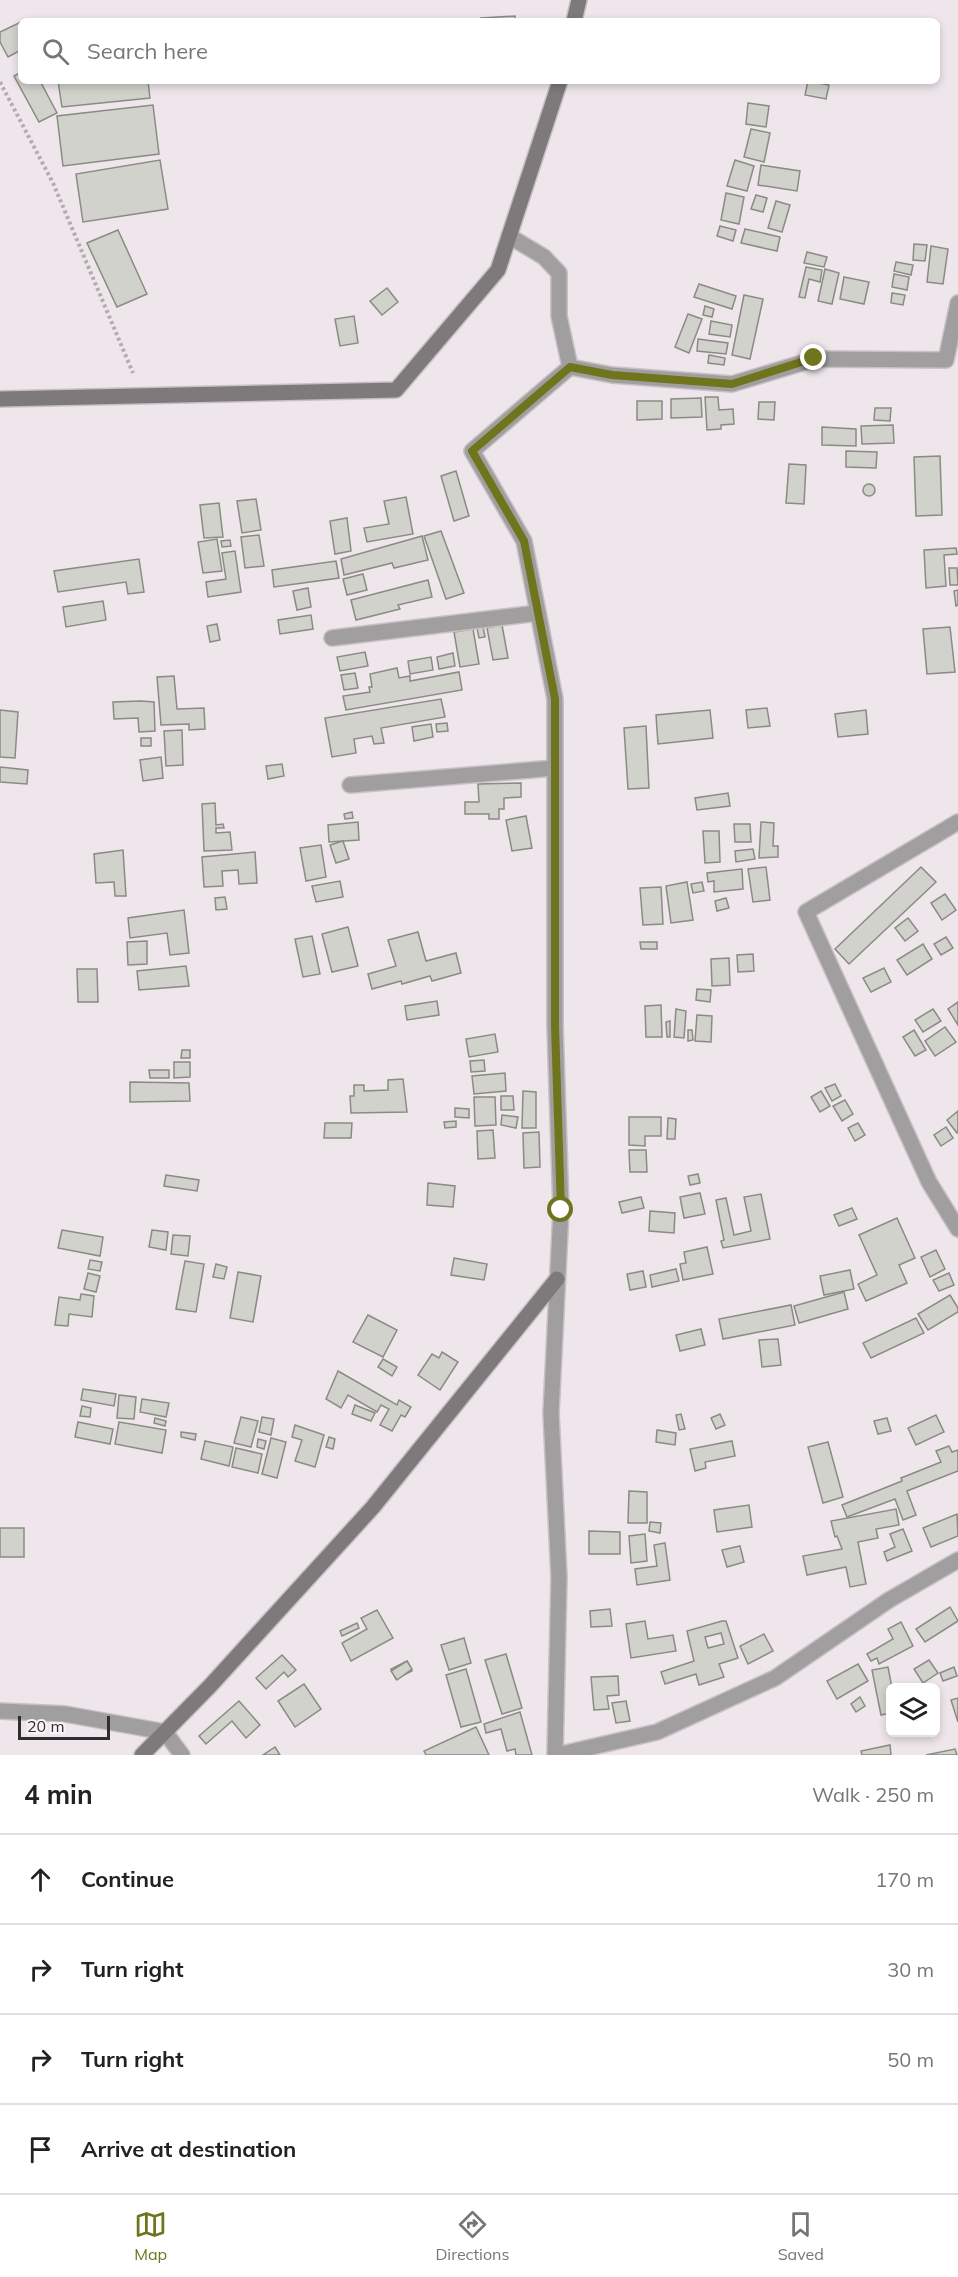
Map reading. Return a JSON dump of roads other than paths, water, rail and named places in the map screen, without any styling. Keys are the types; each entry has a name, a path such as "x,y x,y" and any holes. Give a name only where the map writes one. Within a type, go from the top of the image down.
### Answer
{"street":[{"path":"575,18 579,0"},
{"path":"0,399 396,390 498,270 559,84"},
{"path":"509,236 544,257 559,273 560,316 570,367"},
{"path":"570,367 612,375 732,384 814,358 946,360 958,303"},
{"path":"570,367 472,451 524,541 555,699 555,1026 561,1210 551,1413 559,1577 556,1755 657,1732 775,1678 889,1600 958,1560"},
{"path":"332,638 538,612"},
{"path":"350,785 555,768"},
{"path":"958,822 806,912 929,1182 958,1229"},
{"path":"142,1755 210,1686 372,1507 557,1279"},
{"path":"0,1711 65,1714 165,1732 182,1755"}]}
